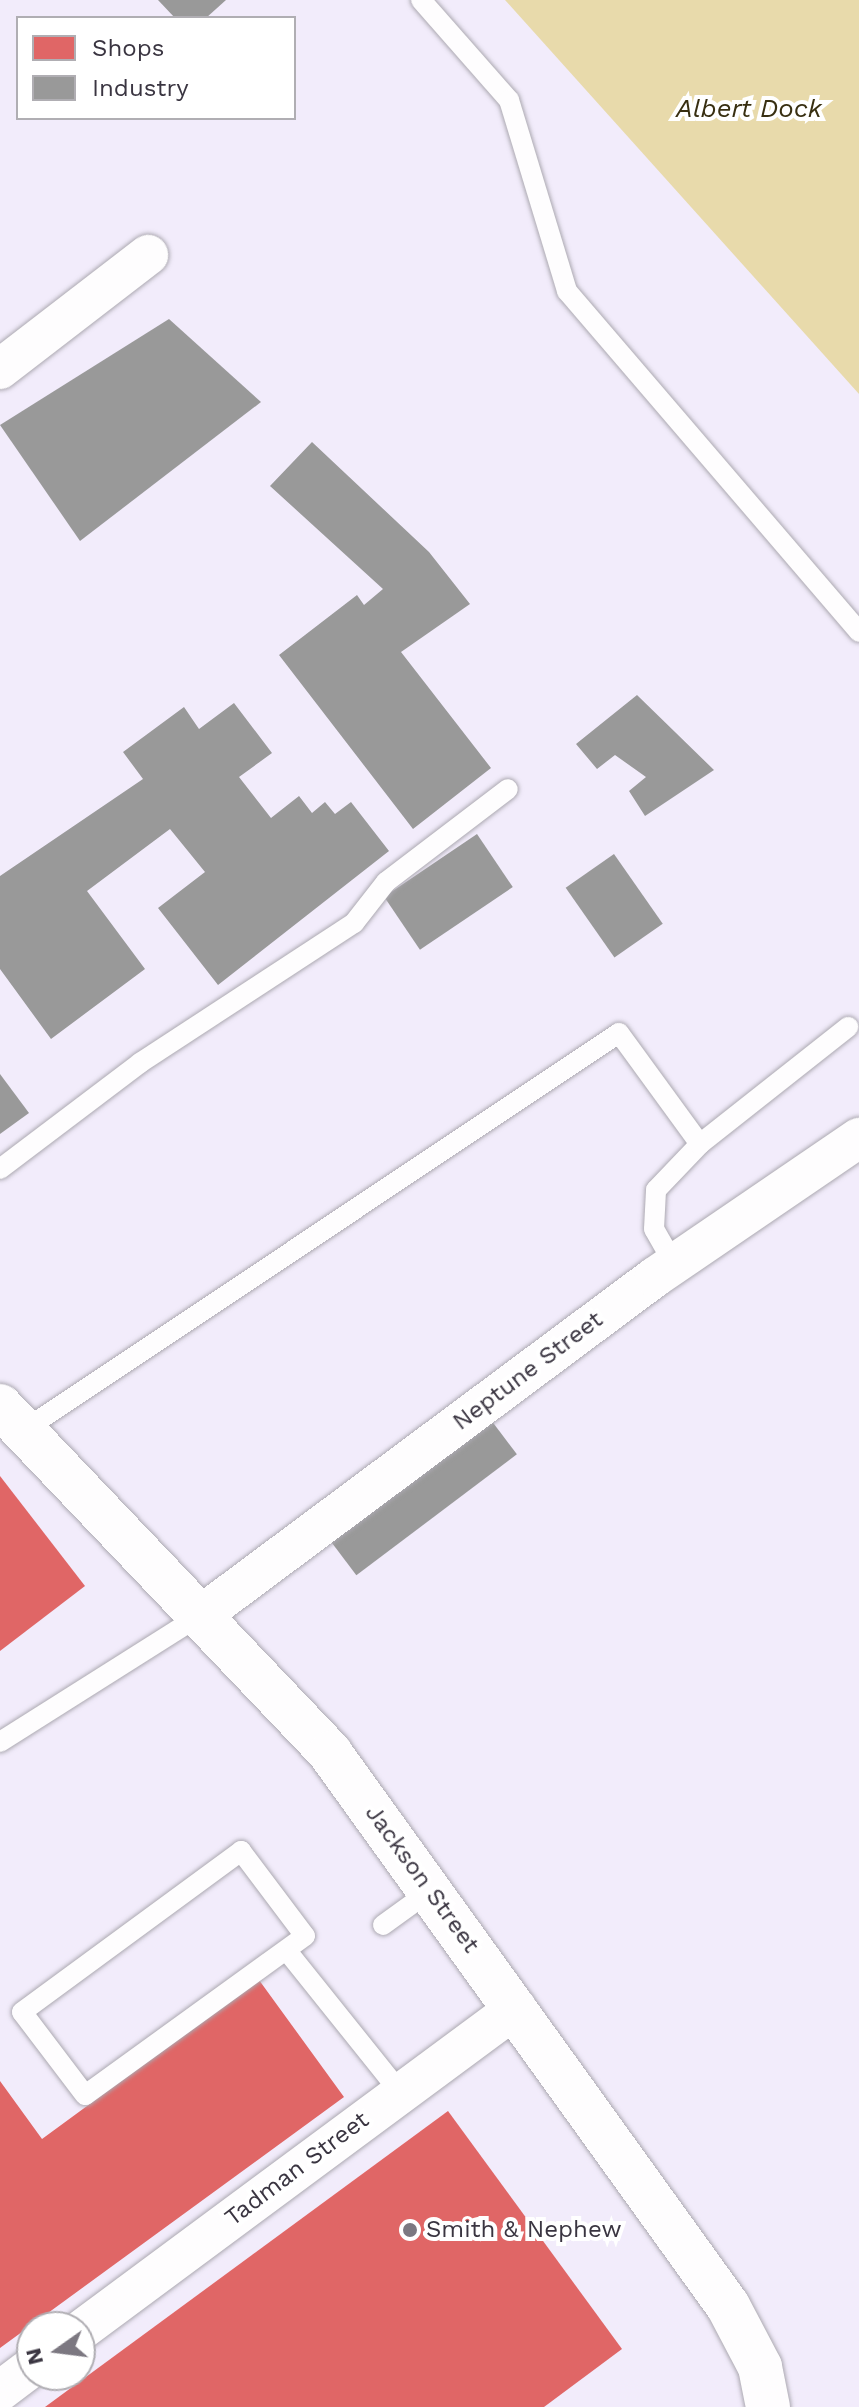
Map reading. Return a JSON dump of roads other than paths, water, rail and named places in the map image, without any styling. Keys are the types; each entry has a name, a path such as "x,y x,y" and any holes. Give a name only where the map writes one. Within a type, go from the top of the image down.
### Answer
{"street":[{"path":"0,369 148,255"},
{"name":"Neptune Street","path":"204,1613 674,1264 859,1138"},
{"name":"Jackson Street","path":"12,1418 204,1613 330,1753 728,2306 760,2367 768,2407"},
{"name":"Tadman Street","path":"96,2319 516,2008"}],"lane":[{"path":"421,0 509,100 567,291 859,632"},
{"path":"0,1169 140,1063 354,923 386,882 508,789"},
{"path":"674,1264 654,1229 651,1201 700,1144 848,1027"},
{"path":"12,1418 619,1033 700,1144"},
{"path":"0,1742 204,1613"},
{"path":"241,1851 305,1936 287,1951 85,2095 22,2012 241,1851"},
{"path":"383,1925 430,1891"},
{"path":"287,1951 400,2092"}],"water":[{"name":"Albert Dock","path":"505,0 859,0 859,394"}],"place":[{"name":"Smith & Nephew","path":"410,2230"}]}
